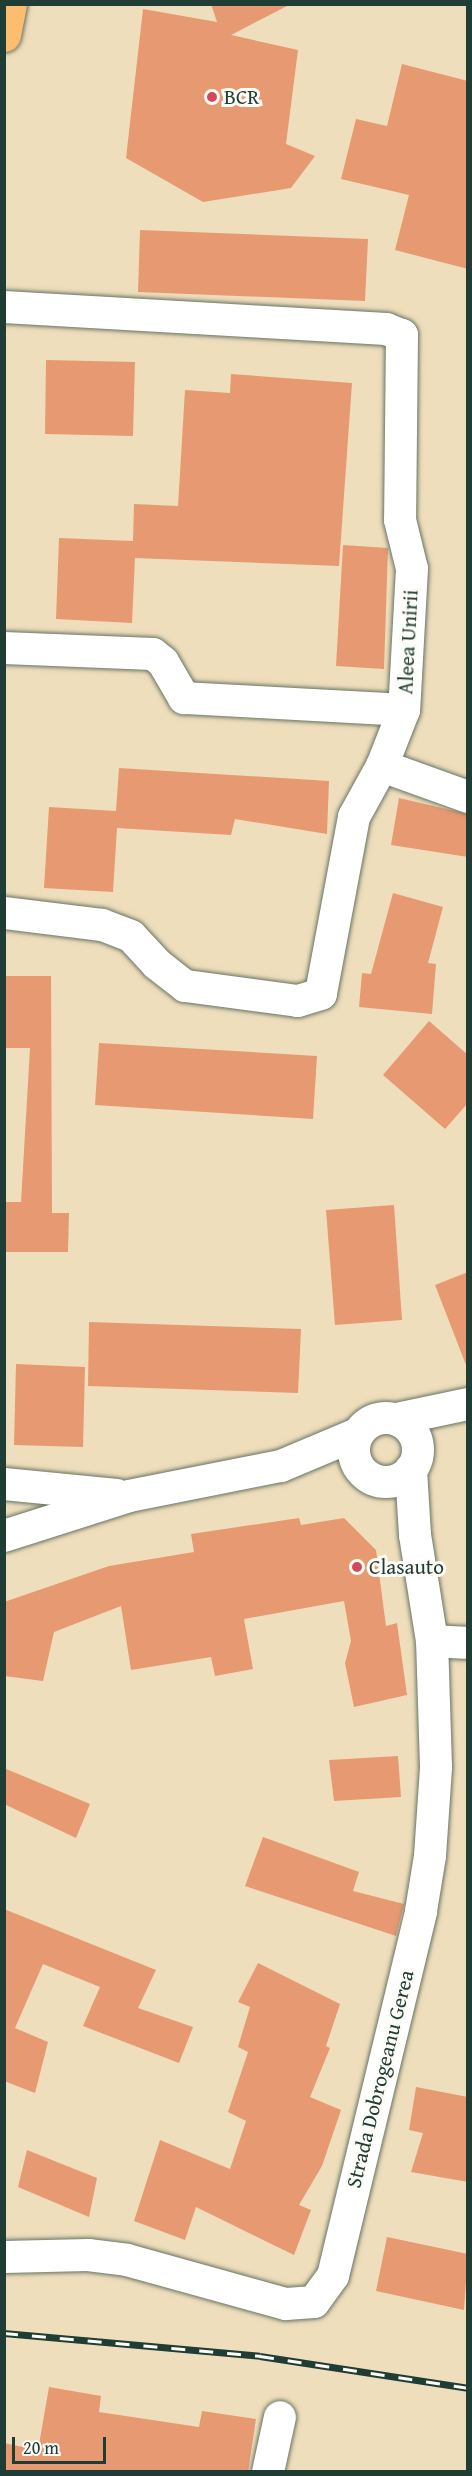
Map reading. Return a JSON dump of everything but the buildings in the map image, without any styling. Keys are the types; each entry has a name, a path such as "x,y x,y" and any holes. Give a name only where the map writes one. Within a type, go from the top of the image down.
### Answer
{"main road":[{"path":"4,35 10,4"}],"street":[{"name":"Aleea Unirii","path":"4,307 386,329 402,335 400,520 412,569 404,710 382,765 354,817 321,994 298,1001 185,986 157,964 131,936 102,925 4,913"},
{"path":"4,648 153,654 163,662 184,698 404,710"},
{"path":"382,765 468,797"},
{"path":"11,1530 129,1496 281,1466 357,1434 375,1419 397,1419 468,1404"},
{"path":"281,1466 395,1468 468,1410"},
{"path":"395,1468 412,1432 397,1419"},
{"name":"Strada Dobrogeanu Gerea","path":"4,2257 88,2255 127,2260 286,2304 314,2302 333,2276 421,1911 430,1856 436,1767 432,1641 415,1535 395,1468 354,1454 357,1434"},
{"path":"10,1482 129,1496"},
{"path":"432,1641 468,1642"},
{"path":"268,2472 280,2417"}],"railway":[{"path":"4,2333 260,2356 468,2388"}],"place":[{"name":"BCR","path":"212,97"},
{"name":"Clasauto","path":"357,1567"}]}
